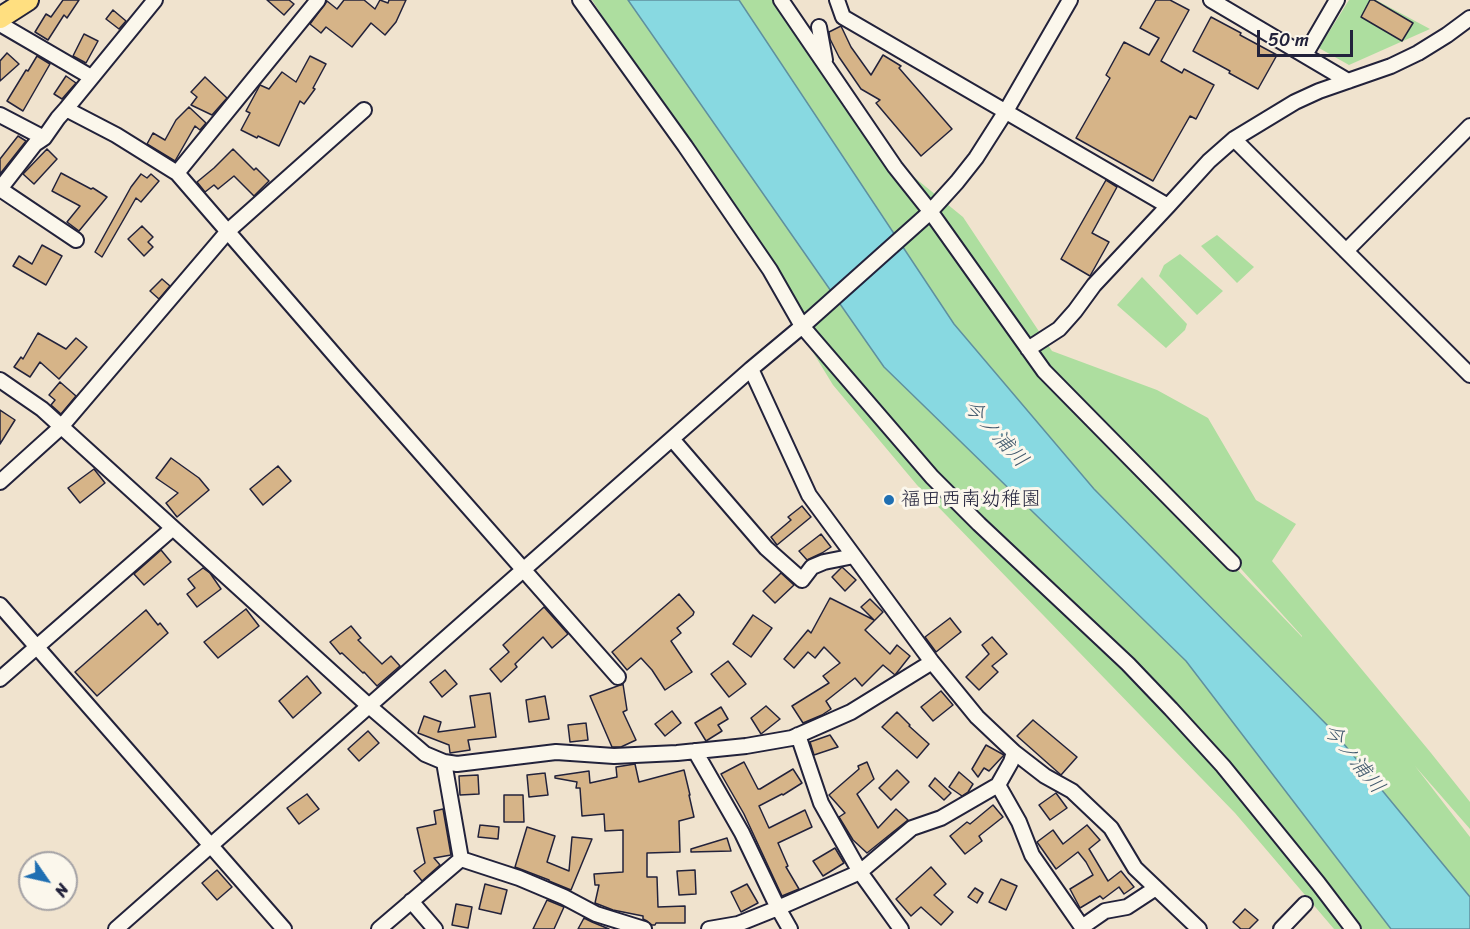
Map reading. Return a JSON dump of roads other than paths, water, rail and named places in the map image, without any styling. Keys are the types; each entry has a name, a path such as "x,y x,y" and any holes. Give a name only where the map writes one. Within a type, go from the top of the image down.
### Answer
{"highway":[{"path":"0,18 28,0"}],"street":[{"path":"76,240 0,189 155,0"},
{"path":"177,173 318,0"},
{"path":"580,0 685,146 804,324 932,477 1128,664 1231,775 1353,929"},
{"path":"781,0 895,167 1044,371 1233,563"},
{"path":"837,0 843,17 1168,206"},
{"path":"116,929 929,213 976,158 1070,0"},
{"path":"1211,0 1348,81"},
{"path":"1305,56 1337,0"},
{"path":"1028,349 1059,329 1094,285 1209,160 1234,139 1294,102 1391,66 1418,53 1470,18"},
{"path":"0,24 92,77"},
{"path":"819,27 825,65"},
{"path":"66,109 116,135 177,173 618,677"},
{"path":"0,482 61,426 228,231 364,110"},
{"path":"0,115 44,138"},
{"path":"1346,250 1470,126"},
{"path":"1234,139 1470,375"},
{"path":"751,369 809,495 932,662 977,717 1014,752 1045,776 1072,791 1111,828 1135,868 1199,929"},
{"path":"0,380 42,409 369,706 425,754 444,762 457,764 556,753 614,756 695,751 746,746 792,738 851,712 932,662"},
{"path":"672,439 766,548 802,580 812,567 854,556"},
{"path":"0,679 173,528"},
{"path":"0,605 284,929"},
{"path":"798,735 821,803 860,872 901,929"},
{"path":"695,751 742,833 790,929"},
{"path":"709,929 738,924 860,872 912,828 941,818 998,785 1014,752"},
{"path":"444,762 461,859"},
{"path":"998,785 1019,822 1032,855 1082,927 1105,911 1127,907 1156,888"},
{"path":"379,929 461,859"},
{"path":"461,859 519,878 564,897 596,914 644,929"},
{"path":"411,901 435,929"},
{"path":"1281,929 1305,904"}],"water":[{"name":"今ノ浦川","path":"628,0 739,0 954,324 1094,489 1334,732 1470,897 1470,929 1391,929 1186,661 884,367"}],"place":[{"name":"福田西南幼稚園","path":"889,500"}]}
